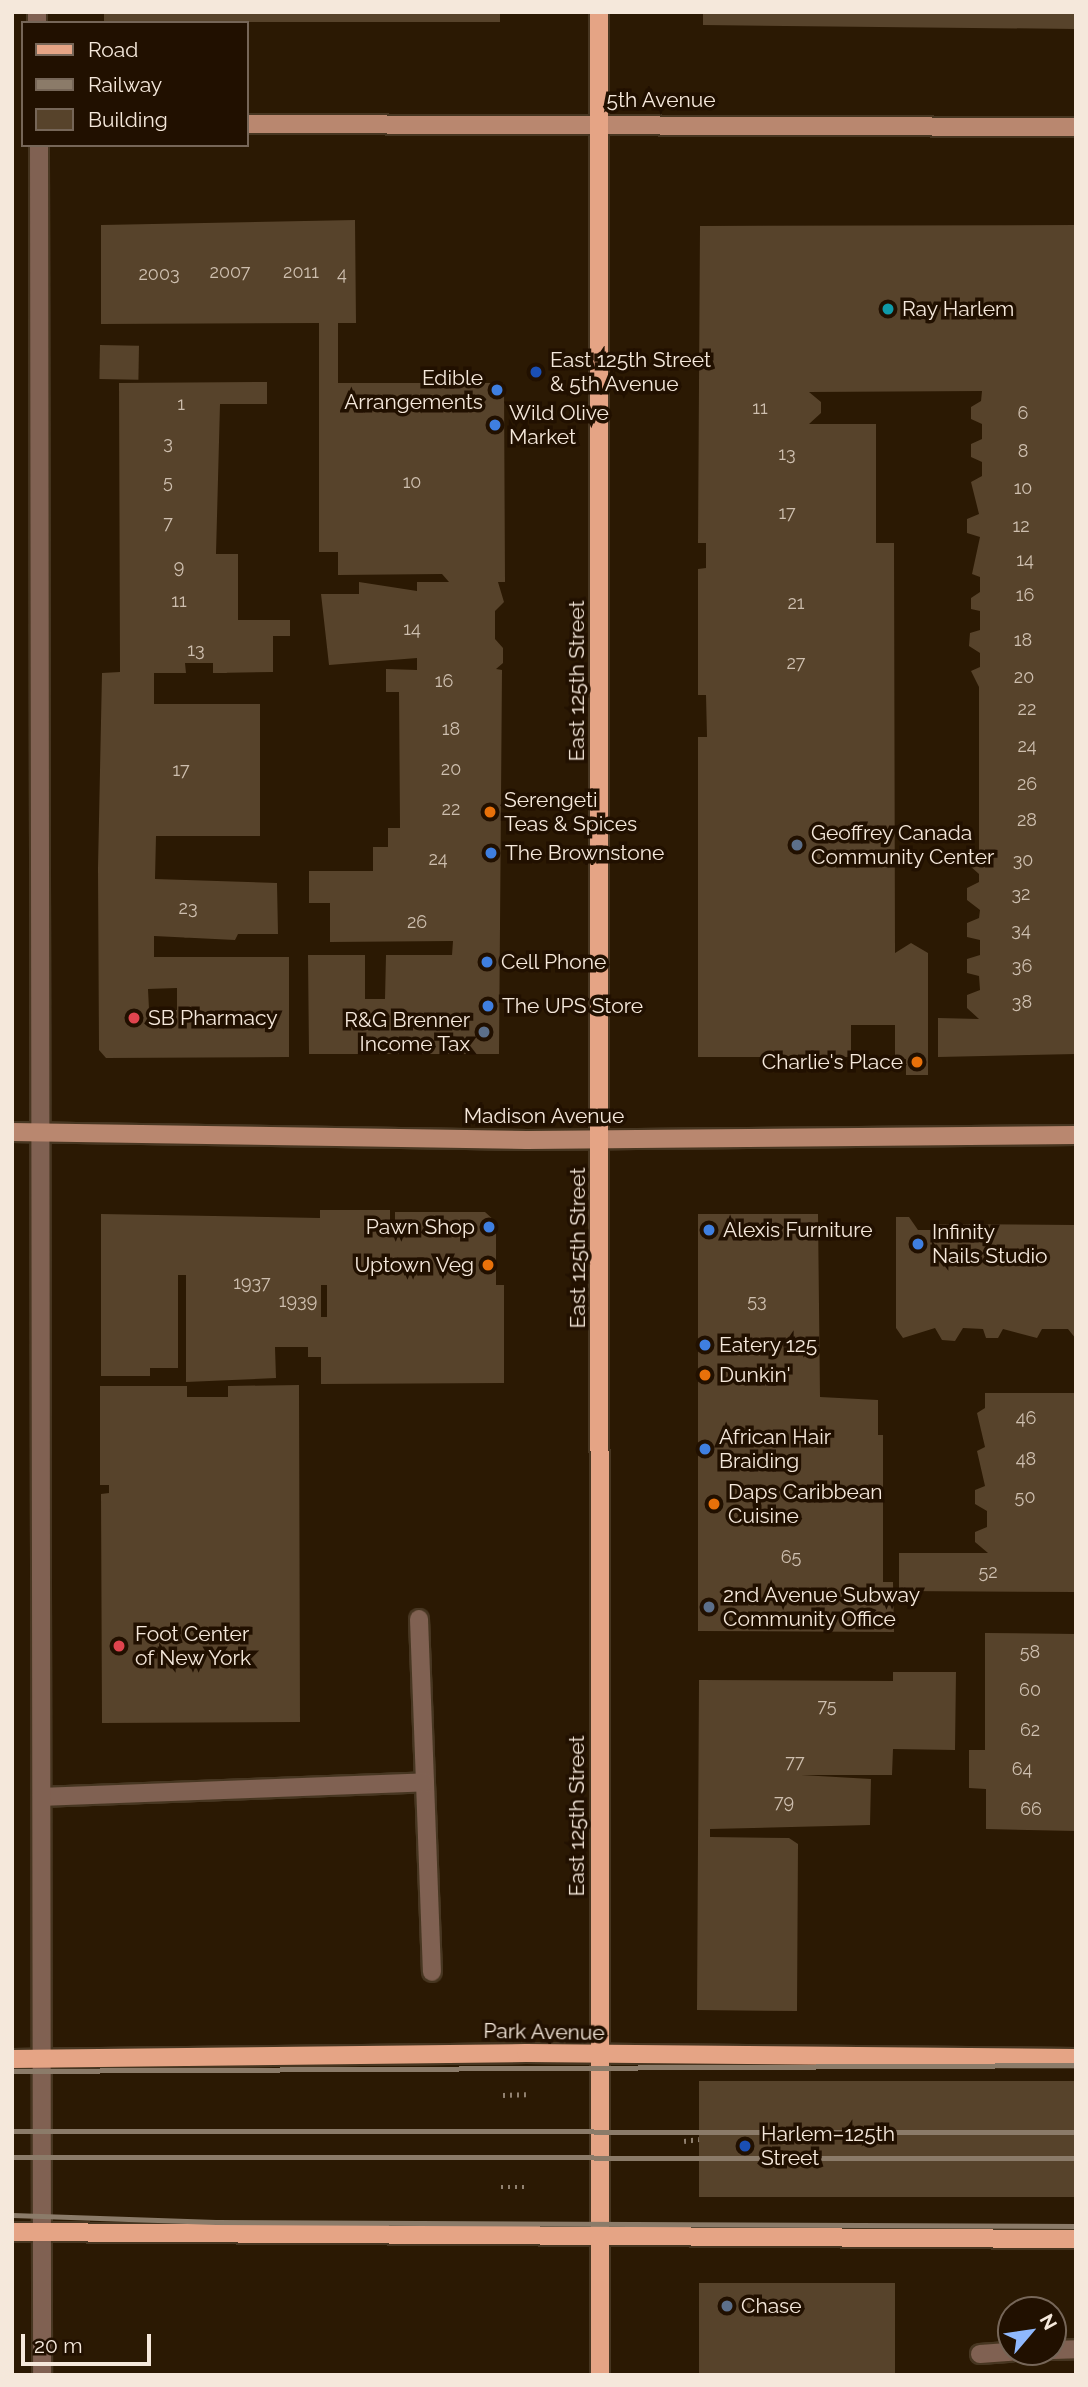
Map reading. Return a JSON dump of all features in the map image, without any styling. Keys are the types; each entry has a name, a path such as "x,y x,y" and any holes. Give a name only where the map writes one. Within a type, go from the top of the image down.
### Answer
{"main road":[{"name":"East 125th Street","path":"599,12 602,1139 600,2375"},
{"name":"5th Avenue","path":"248,124 599,122 1076,127"},
{"name":"Madison Avenue","path":"12,1132 602,1139 1076,1135"},
{"name":"Park Avenue","path":"12,2059 600,2055 1076,2058"},
{"path":"12,2232 601,2240 1076,2239"}],"street":[{"path":"39,147 42,2375"},
{"path":"419,1619 432,1972"},
{"path":"42,1797 425,1782"},
{"path":"980,2354 997,2353"}],"path":[{"path":"503,2095 526,2094"},
{"path":"684,2141 699,2139"},
{"path":"501,2187 525,2187"}],"building":[{"path":"104,12 500,12 500,22 104,21"},
{"path":"703,12 1076,12 1076,29 703,25"},
{"path":"355,220 356,323 338,323 338,383 504,383 505,582 498,582 504,602 495,611 495,639 503,648 503,663 496,669 502,670 499,1054 309,1054 308,955 365,955 365,999 385,999 386,955 452,955 453,941 330,942 330,903 309,903 309,871 373,871 373,847 388,847 388,828 400,828 399,692 386,692 386,669 417,670 417,658 329,665 321,594 359,594 359,582 417,591 417,582 449,582 442,574 338,575 338,552 319,552 319,323 101,324 101,225"},
{"path":"1076,225 1076,1054 938,1057 938,1018 979,1019 967,1008 967,995 980,990 979,976 967,973 967,959 980,955 980,940 967,937 967,923 979,918 980,910 967,900 967,888 979,882 979,874 970,866 970,855 979,852 979,687 971,671 980,667 980,653 969,646 970,633 980,630 980,611 971,609 971,598 980,592 980,577 972,574 980,537 967,533 967,519 979,514 971,482 982,476 982,462 971,457 971,444 982,439 982,424 971,419 971,407 981,401 982,391 809,392 821,402 821,413 809,424 876,424 876,543 894,543 895,953 911,943 928,953 928,1075 906,1075 906,1059 895,1059 895,1025 851,1025 851,1057 698,1057 698,737 707,737 706,695 698,695 698,569 706,568 706,543 698,543 700,226"},
{"path":"100,345 139,346 138,380 99,379"},
{"path":"267,382 267,404 220,404 216,554 238,554 238,620 290,620 290,636 273,636 273,672 213,673 213,663 185,663 186,673 154,673 154,704 260,704 260,836 156,836 155,879 277,883 278,934 238,934 235,940 154,936 154,957 289,957 289,1057 106,1058 99,1050 98,868 102,673 120,672 119,383","holes":["177,988 177,1010 149,1009 148,989"]},
{"path":"320,1210 390,1210 390,1230 395,1230 395,1212 485,1212 496,1222 496,1285 504,1285 504,1383 321,1384 321,1357 308,1357 308,1347 275,1347 276,1378 186,1382 186,1275 178,1275 178,1368 150,1368 150,1376 101,1376 101,1214 320,1218","holes":["321,1285 327,1285 327,1317 321,1317"]},
{"path":"698,1214 818,1214 820,1397 878,1400 878,1435 883,1435 883,1582 893,1582 894,1632 698,1631"},
{"path":"896,1217 909,1217 918,1230 935,1230 935,1224 1076,1225 1076,1339 1068,1329 1042,1329 1037,1338 1003,1329 998,1338 986,1338 983,1329 963,1328 955,1341 942,1340 935,1328 903,1338 896,1328"},
{"path":"299,1385 300,1722 102,1723 101,1494 109,1493 109,1485 100,1485 100,1386 187,1386 187,1397 228,1397 228,1386"},
{"path":"985,1393 1076,1393 1076,1592 899,1591 899,1553 988,1553 975,1542 975,1532 987,1527 987,1511 975,1504 975,1490 985,1486 977,1451 985,1447 977,1413 985,1408"},
{"path":"985,1633 1076,1634 1076,1831 986,1829 986,1789 969,1788 969,1750 985,1750"},
{"path":"893,1672 956,1672 955,1750 893,1749 892,1775 801,1775 871,1779 870,1825 710,1829 710,1837 789,1838 798,1844 797,2011 697,2010 699,1680 893,1681"},
{"path":"699,2081 1076,2081 1076,2197 699,2197"},
{"path":"699,2283 895,2283 895,2375 699,2375"}],"railway":[{"path":"12,2071 1076,2065"},
{"path":"12,2131 1076,2132"},
{"path":"12,2157 1076,2158"},
{"path":"12,2215 216,2222 1076,2226"}],"place":[{"name":"Ray Harlem","path":"888,309"},
{"name":"East 125th Street & 5th Avenue","path":"536,372"},
{"name":"Edible Arrangements","path":"497,390"},
{"name":"Wild Olive Market","path":"495,425"},
{"name":"Serengeti Teas & Spices","path":"490,812"},
{"name":"Geoffrey Canada Community Center","path":"797,845"},
{"name":"The Brownstone","path":"491,853"},
{"name":"Cell Phone","path":"487,962"},
{"name":"The UPS Store","path":"488,1006"},
{"name":"SB Pharmacy","path":"134,1018"},
{"name":"R&G Brenner Income Tax","path":"484,1032"},
{"name":"Charlie's Place","path":"917,1062"},
{"name":"Pawn Shop","path":"489,1227"},
{"name":"Alexis Furniture","path":"709,1230"},
{"name":"Infinity Nails Studio","path":"918,1244"},
{"name":"Uptown Veg","path":"488,1265"},
{"name":"Eatery 125","path":"705,1345"},
{"name":"Dunkin'","path":"705,1375"},
{"name":"African Hair Braiding","path":"705,1449"},
{"name":"Daps Caribbean Cuisine","path":"714,1504"},
{"name":"2nd Avenue Subway Community Office","path":"709,1607"},
{"name":"Foot Center of New York","path":"119,1646"},
{"name":"Harlem–125th Street","path":"745,2146"},
{"name":"Chase","path":"727,2306"}]}
